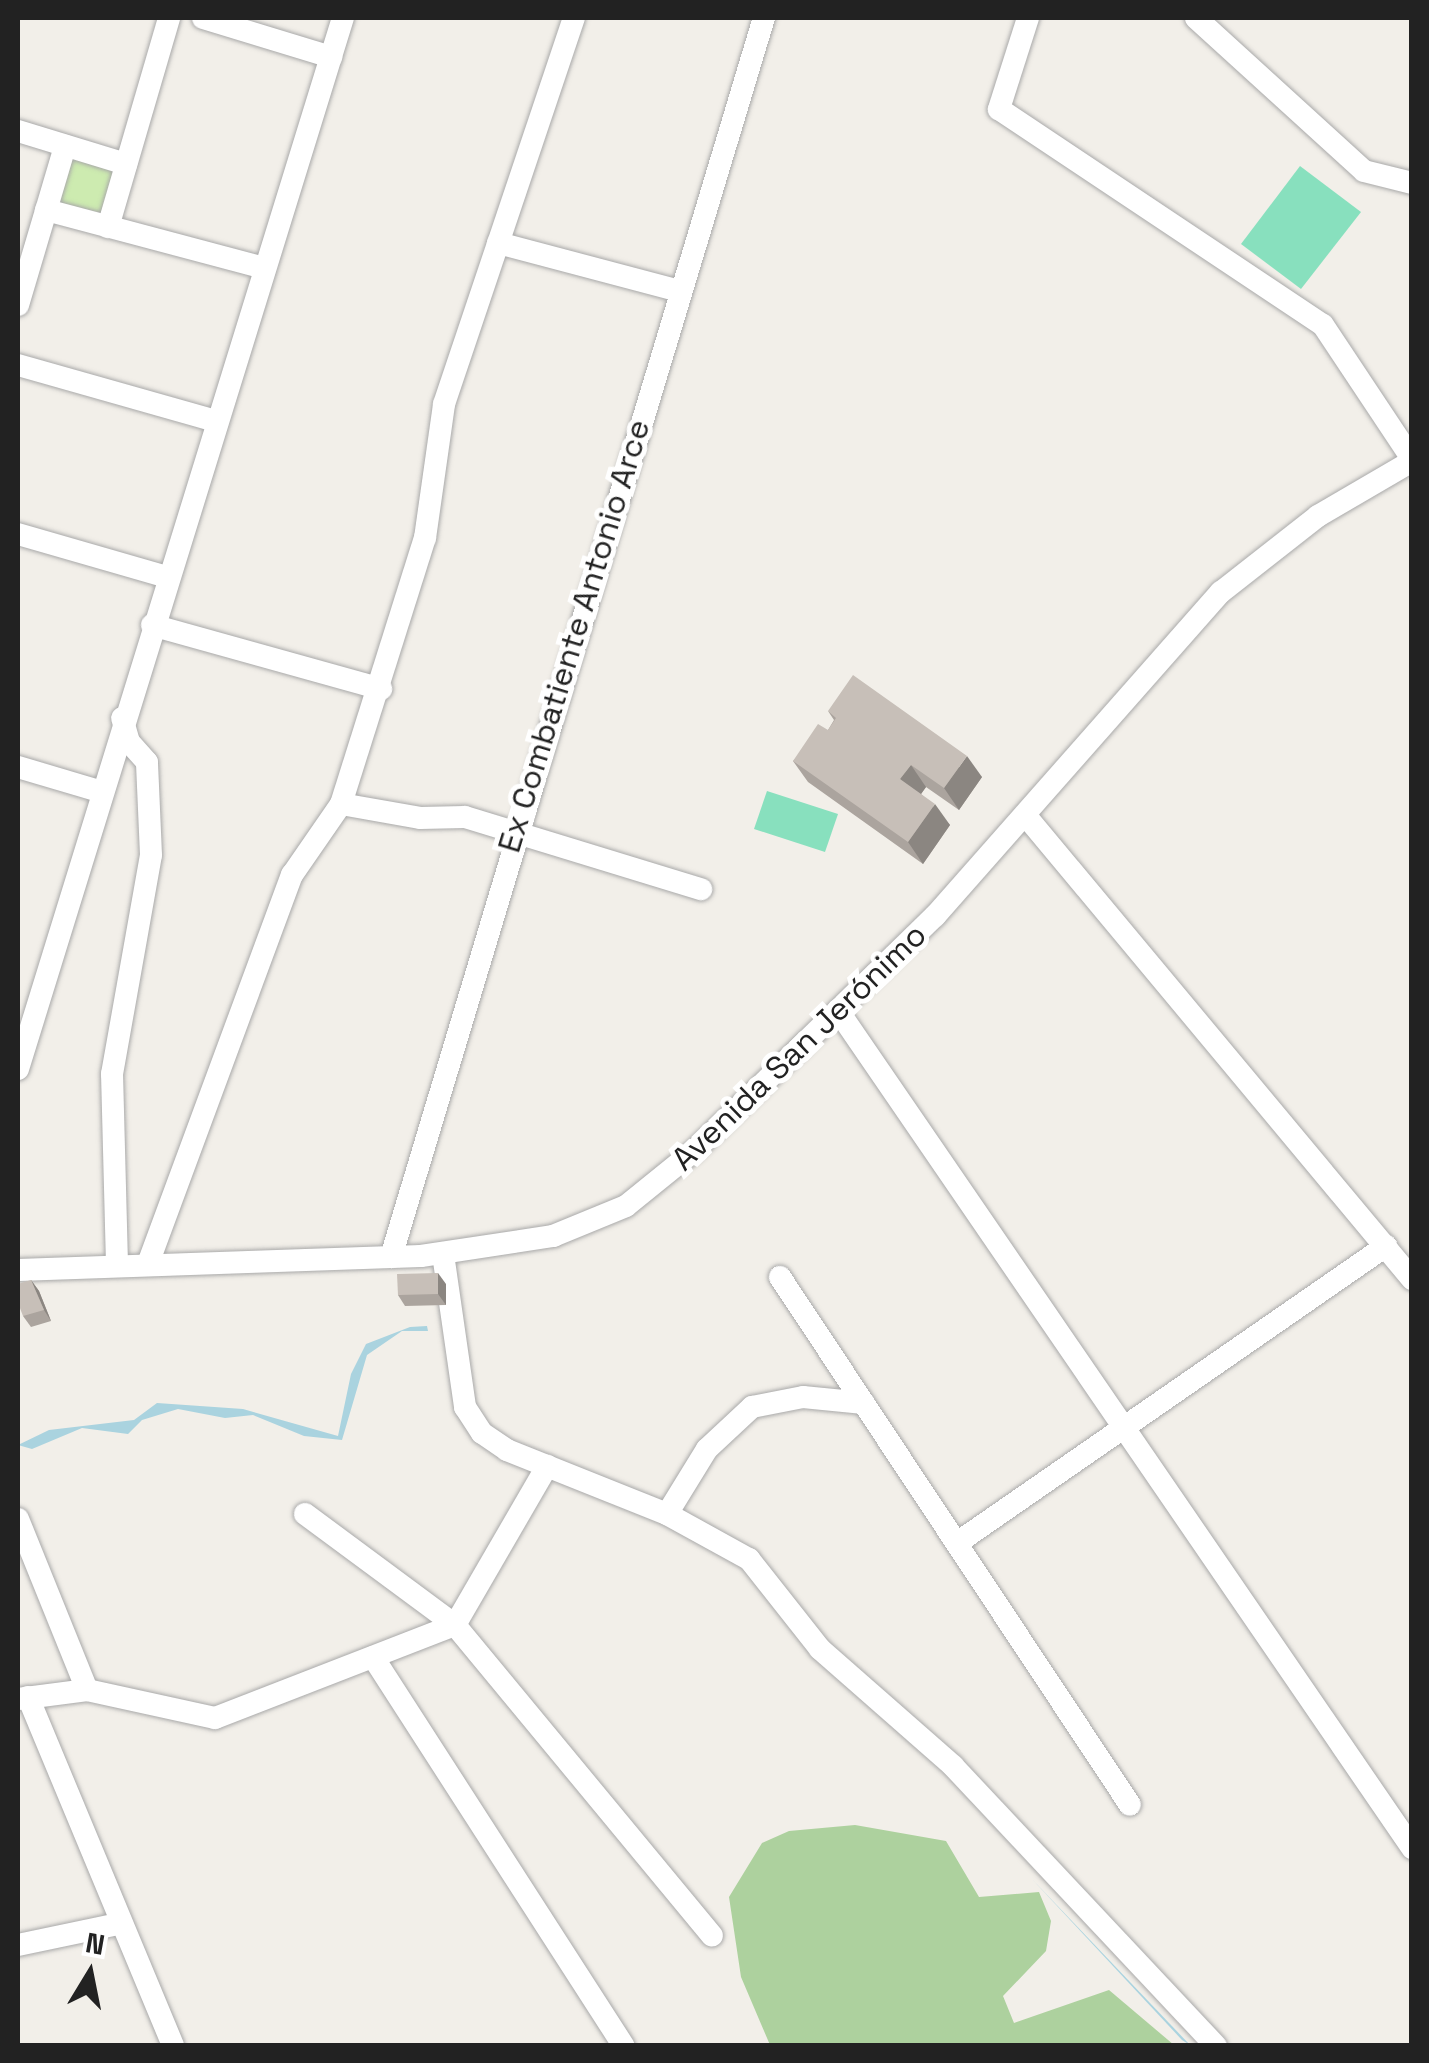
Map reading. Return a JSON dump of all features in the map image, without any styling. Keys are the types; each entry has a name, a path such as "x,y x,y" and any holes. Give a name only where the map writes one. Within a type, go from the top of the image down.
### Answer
{"street":[{"path":"108,226 169,18"},
{"path":"202,18 330,57"},
{"path":"18,1069 25,1008 99,791 343,18"},
{"path":"149,1262 292,875 342,804 425,538 444,404 574,18"},
{"name":"Ex Combatiente Antonio Arce","path":"392,1257 514,831 764,18"},
{"path":"1028,18 1000,109 1323,326 1341,344 1412,460"},
{"path":"1196,18 1364,171 1412,183"},
{"path":"18,131 126,164"},
{"path":"18,305 65,146"},
{"path":"46,210 264,268"},
{"path":"498,243 680,291"},
{"path":"18,365 216,421"},
{"name":"Avenida San Jerónimo","path":"18,1270 149,1262 443,1254 553,1236 626,1206 839,1012 1026,816 1222,592 1318,516 1412,460"},
{"path":"18,535 167,577"},
{"path":"152,625 380,689"},
{"path":"116,1264 112,1074 151,855 148,762 130,742 122,718"},
{"path":"18,766 99,791"},
{"path":"342,804 420,818 465,816 701,889"},
{"path":"1026,816 1412,1280"},
{"path":"839,1012 1124,1430 1407,1832"},
{"path":"957,1544 1386,1246"},
{"path":"443,1254 465,1406 482,1433 547,1466 667,1514 749,1559 820,1649 954,1766 1216,2046"},
{"path":"780,1277 1130,1805"},
{"path":"667,1514 707,1448 752,1407 804,1397 864,1403"},
{"path":"172,2046 23,1698 86,1690 215,1718 455,1625 547,1466"},
{"path":"305,1514 455,1625 712,1936"},
{"path":"18,1520 86,1690"},
{"path":"373,1657 624,2046"},
{"path":"18,1944 122,1922"}],"green space":[{"path":"72,157 114,168 102,213 59,203"},
{"path":"1300,166 1361,212 1301,289 1241,244"},
{"path":"767,791 838,814 825,852 754,829"},
{"path":"855,1825 946,1841 979,1897 1039,1892 1051,1921 1046,1951 1003,1996 1014,2023 1109,1990 1174,2045 770,2045 741,1977 729,1897 762,1843 789,1831"}],"water":[{"path":"427,1326 428,1331 402,1331 367,1355 342,1440 304,1436 253,1415 225,1418 178,1409 142,1420 128,1434 82,1428 32,1449 18,1445 49,1430 134,1420 157,1403 243,1409 338,1436 351,1374 366,1344 410,1327"},
{"path":"1031,1878 1190,2045 1182,2040"}],"building":[{"path":"853,675 967,756 944,788 911,765 900,779 935,804 908,842 793,761 818,724 828,730 836,718 828,711"},
{"path":"438,1273 438,1294 398,1295 397,1274"},
{"path":"31,1280 44,1310 23,1316 18,1284"}]}
